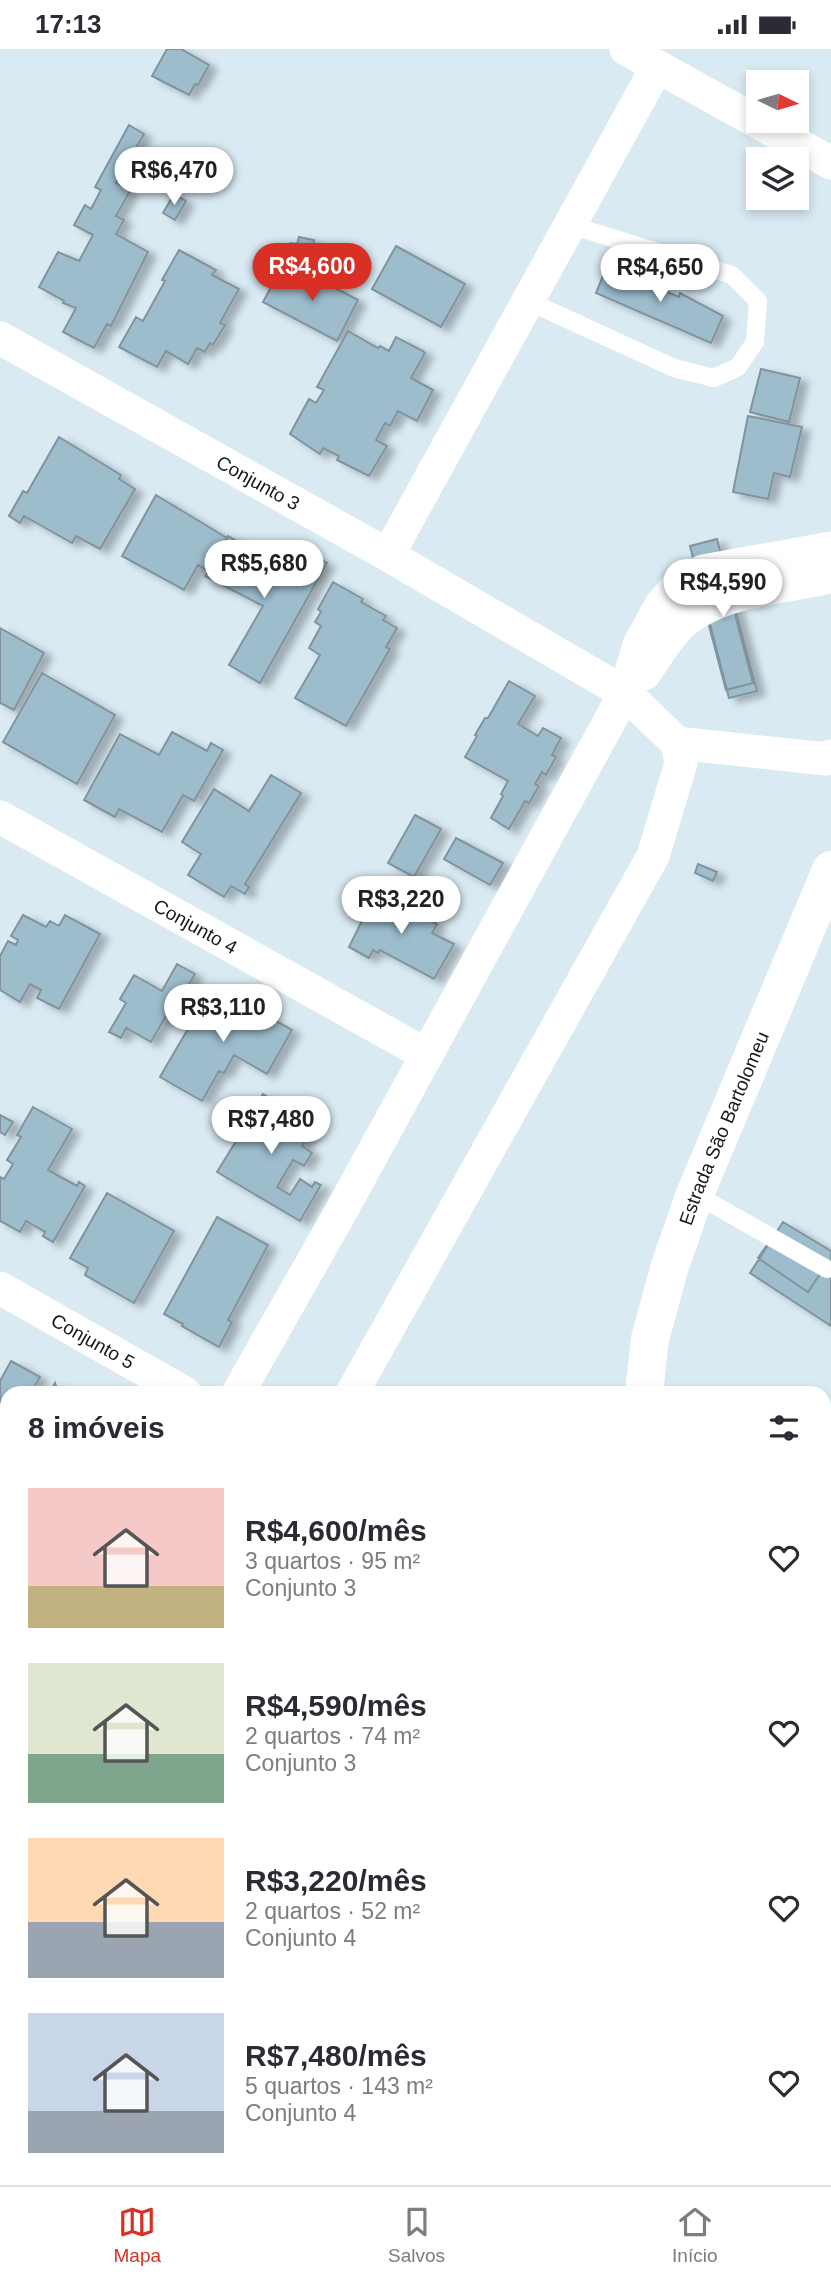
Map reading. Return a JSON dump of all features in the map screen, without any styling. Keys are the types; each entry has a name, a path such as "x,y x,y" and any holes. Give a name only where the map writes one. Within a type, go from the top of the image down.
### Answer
{"street":[{"path":"626,49 831,163"},
{"path":"387,555 657,67"},
{"name":"Conjunto 3","path":"0,338 387,555 625,693 679,753"},
{"path":"242,1386 625,693 639,645 661,605 677,585 703,571 831,548"},
{"path":"625,693 645,673 677,628 691,616 739,596 831,577"},
{"path":"679,753 826,759 831,756"},
{"path":"679,753 831,779"},
{"path":"356,1386 653,856 679,753"},
{"name":"Conjunto 4","path":"0,817 427,1055"},
{"name":"Estrada São Bartolomeu","path":"645,1386 653,1328 669,1269 695,1194 831,870"},
{"name":"Conjunto 5","path":"0,1288 173,1386"}],"lane":[{"path":"528,301 674,368 714,378 738,367 755,342 758,301 732,275 570,225"},
{"path":"695,1194 827,1269"}],"building":[{"path":"167,49 181,49 209,65 189,95 152,76"},
{"path":"129,125 144,134 116,183 130,191 116,216 124,220 116,234 148,252 111,326 107,324 94,348 63,332 76,308 39,287 58,252 79,261 93,235 74,225 85,205 91,209 101,190 95,187"},
{"path":"174,194 186,201 175,220 163,213"},
{"path":"299,237 314,240 311,262 294,259 296,251 288,250 290,243 297,244"},
{"path":"396,246 465,284 441,327 372,289"},
{"path":"179,250 216,270 212,275 239,289 220,323 225,325 213,345 210,343 205,352 197,348 188,364 166,351 157,367 119,347 136,317 143,321"},
{"path":"607,266 679,297 680,293 723,316 711,343 596,293"},
{"path":"280,270 296,279 301,270 358,300 337,341 263,302"},
{"path":"348,331 378,348 380,346 389,351 396,337 423,351 425,353 411,378 433,390 417,421 398,411 390,426 385,423 376,440 387,446 369,476 337,460 339,456 323,448 320,454 290,434 309,399 316,403 324,390 317,387"},
{"path":"761,369 800,378 789,422 750,412"},
{"path":"748,416 802,427 790,477 774,473 768,499 733,492"},
{"path":"59,437 121,475 119,479 135,489 100,549 76,536 72,543 24,516 20,523 9,516 23,491 27,493"},
{"path":"156,495 227,538 208,571 198,565 184,590 122,556"},
{"path":"228,536 298,575 311,554 327,563 260,683 229,665 263,606 205,576"},
{"path":"717,539 757,691 729,698 690,546"},
{"path":"333,582 363,599 361,602 386,616 383,620 397,628 386,647 390,649 346,726 295,698 320,655 309,648 321,626 315,622 321,612 318,609"},
{"path":"734,611 753,683 726,690 707,618"},
{"path":"0,628 44,653 14,710 0,703"},
{"path":"42,673 115,715 77,784 3,742"},
{"path":"509,681 535,696 518,724 538,736 543,728 561,738 552,755 556,757 546,775 542,772 535,784 539,786 529,803 525,801 509,829 491,818 508,781 465,757 477,736 475,735"},
{"path":"172,732 207,751 211,743 223,750 194,801 183,795 162,832 119,809 115,817 84,800 120,734 159,755"},
{"path":"271,775 301,793 245,884 249,887 245,894 231,886 224,897 188,875 201,854 182,842 214,789 249,811"},
{"path":"415,815 441,829 414,877 388,863"},
{"path":"456,838 503,863 490,885 444,859"},
{"path":"698,864 717,872 713,881 695,873"},
{"path":"376,892 437,924 432,933 454,944 434,979 380,950 378,953 373,950 369,958 349,947"},
{"path":"23,915 46,927 50,921 59,926 65,915 100,934 59,1009 37,998 41,990 30,984 20,1002 0,990 0,956 8,941 16,945 18,940 11,936"},
{"path":"177,964 195,974 179,1001 175,1000 151,1042 126,1028 121,1038 109,1032 126,1003 120,999 134,975 162,991"},
{"path":"210,991 223,999 227,994 232,1000 265,1019 267,1016 292,1030 267,1074 234,1055 224,1073 219,1071 202,1101 160,1077"},
{"path":"263,1094 314,1125 302,1146 312,1153 304,1166 293,1160 277,1187 290,1195 300,1179 312,1187 315,1182 321,1185 300,1221 217,1172 241,1133 237,1130 247,1112 250,1114"},
{"path":"33,1107 72,1129 48,1170 77,1186 79,1182 85,1186 53,1242 43,1236 45,1232 26,1221 20,1232 0,1221 0,1177 4,1179 13,1164 7,1160 21,1137 17,1135"},
{"path":"0,1115 13,1122 5,1135 0,1132"},
{"path":"107,1193 174,1231 134,1303 85,1275 88,1268 70,1258"},
{"path":"217,1217 268,1245 228,1320 232,1322 219,1347 164,1314"},
{"path":"783,1222 831,1251 831,1326 750,1273"},
{"path":"774,1235 824,1268 808,1292 758,1258"},
{"path":"11,1361 40,1377 35,1386 0,1386"}]}
